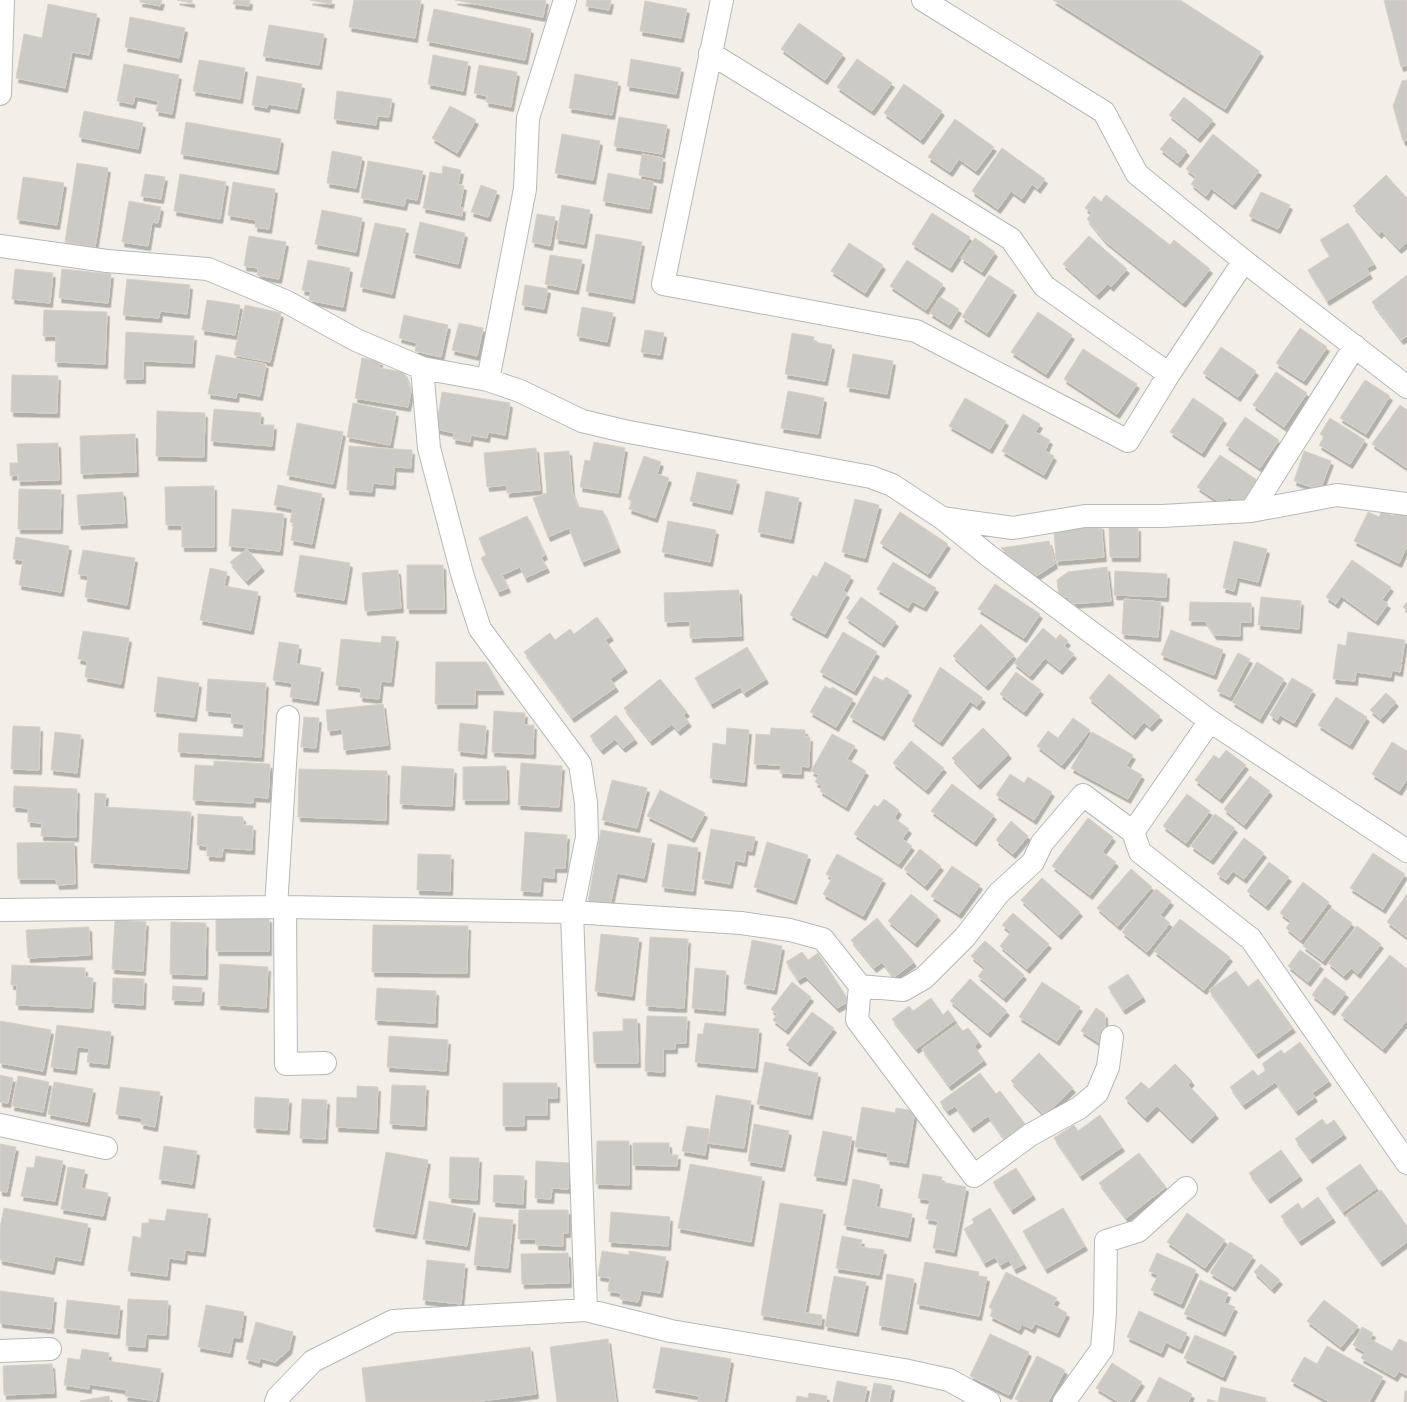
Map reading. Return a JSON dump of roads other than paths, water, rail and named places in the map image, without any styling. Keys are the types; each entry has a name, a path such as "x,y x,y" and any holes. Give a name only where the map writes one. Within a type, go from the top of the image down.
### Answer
{"street":[{"path":"488,380 525,189 528,118 565,0"},
{"path":"722,0 663,284 916,331 1128,441 1169,374 1244,261"},
{"path":"923,0 1104,112 1137,174 1244,261 1407,387"},
{"path":"0,94 2,2"},
{"path":"710,53 1011,239 1044,286 1169,374"},
{"path":"0,246 107,261 208,269 287,302 356,340 422,368 488,380 520,391 582,421 624,431 871,477 892,485 942,518 989,556 1210,721 1407,851"},
{"path":"1252,512 1354,346"},
{"path":"422,368 429,448 464,577 480,629 580,764 586,803 587,837 572,912 586,1310"},
{"path":"942,518 1013,528 1085,516 1162,516 1252,512 1337,495 1407,504"},
{"path":"288,717 280,907 286,1064 325,1063"},
{"path":"1133,832 1210,721"},
{"path":"860,986 904,990 924,978 965,937 999,893 1033,862 1042,843 1083,795 1133,832 1140,852 1251,939 1407,1163"},
{"path":"0,910 280,907 572,912 741,923 790,930 823,939 860,986 857,1020 974,1176 1030,1135 1079,1108 1097,1093 1108,1067 1112,1037"},
{"path":"0,1125 106,1148"},
{"path":"1064,1402 1102,1349 1105,1312 1106,1241 1138,1231 1186,1188"},
{"path":"276,1402 278,1397 313,1361 393,1321 586,1310 671,1331 904,1370 949,1380 989,1402"},
{"path":"0,1351 50,1349"}]}
